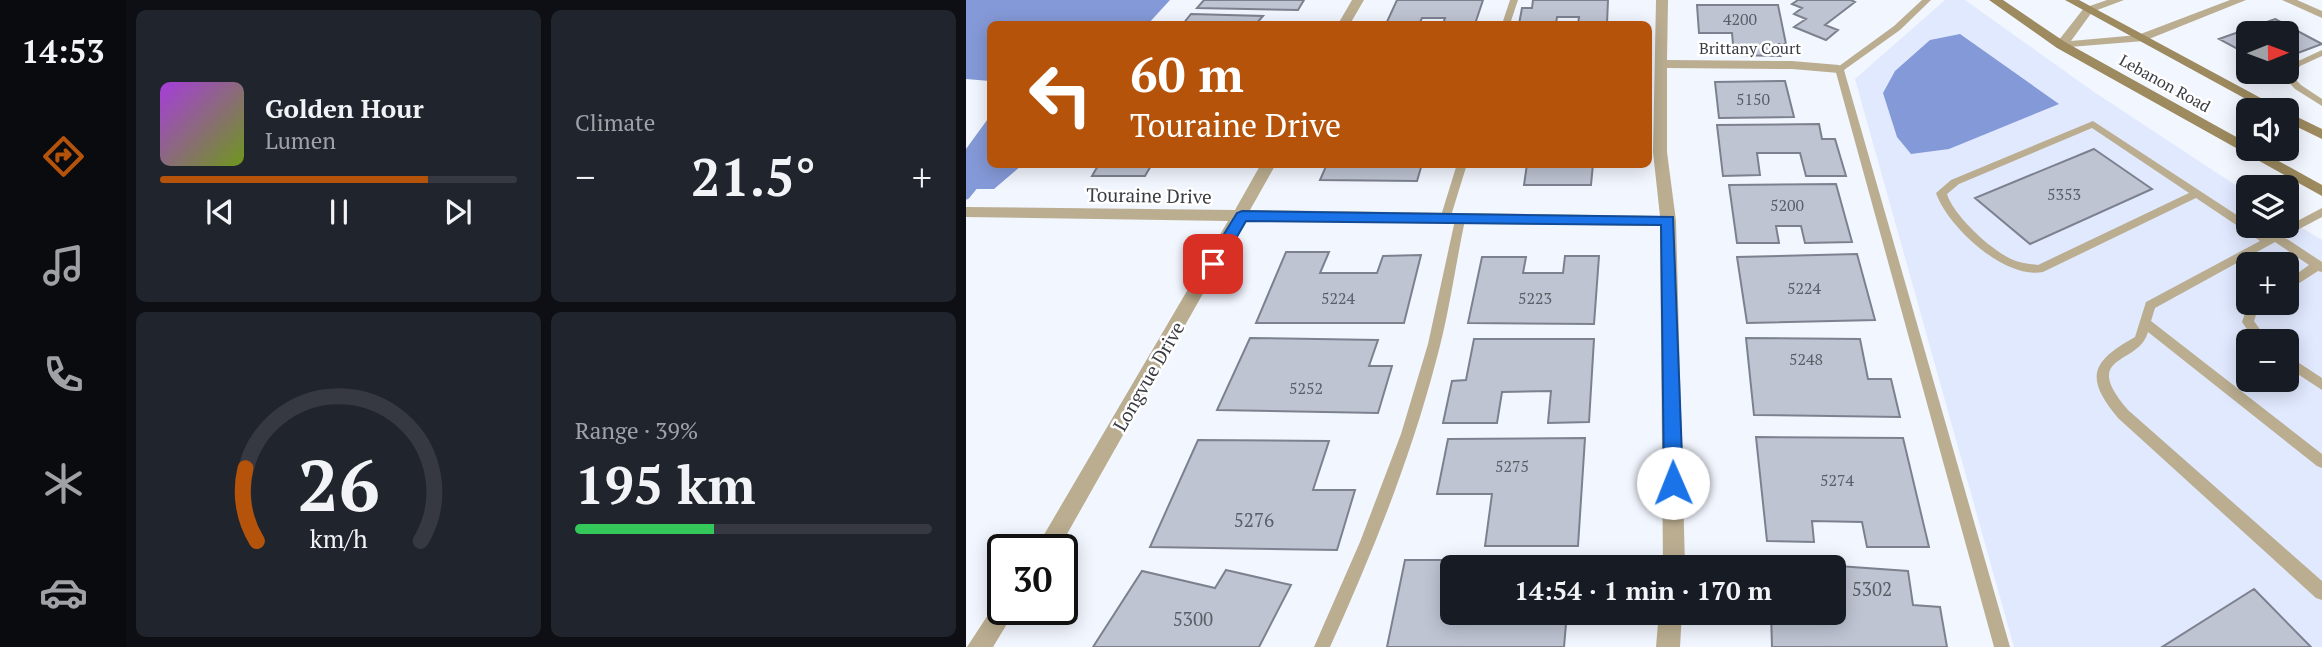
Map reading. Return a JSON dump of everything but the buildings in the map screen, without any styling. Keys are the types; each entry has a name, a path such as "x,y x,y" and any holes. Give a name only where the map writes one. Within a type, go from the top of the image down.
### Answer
{"main road":[{"name":"Lebanon Road","path":"1995,0 2061,45 2322,191"},
{"name":"Lebanon Road","path":"2071,0 2253,98"},
{"path":"2299,123 2322,135"}],"street":[{"path":"1346,21 1358,0"},
{"path":"1662,0 1660,152 1668,221 1674,555"},
{"path":"2061,45 2088,10 2118,0"},
{"path":"2061,45 2140,38 2240,0"},
{"path":"2288,0 2322,15"},
{"name":"Brittany Court","path":"1660,64 1792,65 1839,69"},
{"name":"Longvue Drive","path":"1055,534 1242,216 1267,168"},
{"name":"Touraine Drive","path":"966,212 1668,221"},
{"path":"979,647 995,625"},
{"path":"1668,647 1670,625"}],"lane":[{"path":"1507,21 1514,0"},
{"path":"1927,0 1897,28 1839,69 1961,496 2001,647"},
{"path":"2322,53 2297,64 2290,70 2288,77 2322,103"},
{"path":"2197,193 2039,269 2021,269 2002,262 1945,205 1941,193 1955,182 2093,124 2197,193 2320,267 2299,280"},
{"path":"1322,647 1366,554 1431,359 1461,168"},
{"path":"2322,212 2150,305 2140,340 2113,355 2104,367 2104,385 2112,401 2322,592"},
{"path":"2146,323 2322,462"},
{"path":"2299,369 2322,385"}],"shaded area":[{"path":"1945,0 1965,0 2094,92 2236,185 2236,238 2299,238 2299,226 2322,240 2322,647 2014,647 1855,79"}],"water":[{"path":"966,0 1170,0 1151,21 987,21 987,81 966,79"},
{"path":"1960,34 2059,104 1949,149 1911,154 1897,137 1883,93 1895,71 1930,40"},
{"path":"987,120 987,168 1018,168 994,189 966,189 966,149"}],"waterway":[{"path":"966,195 988,168"}],"route":[{"path":"1213,264 1242,216 1668,221 1673,483"}]}
